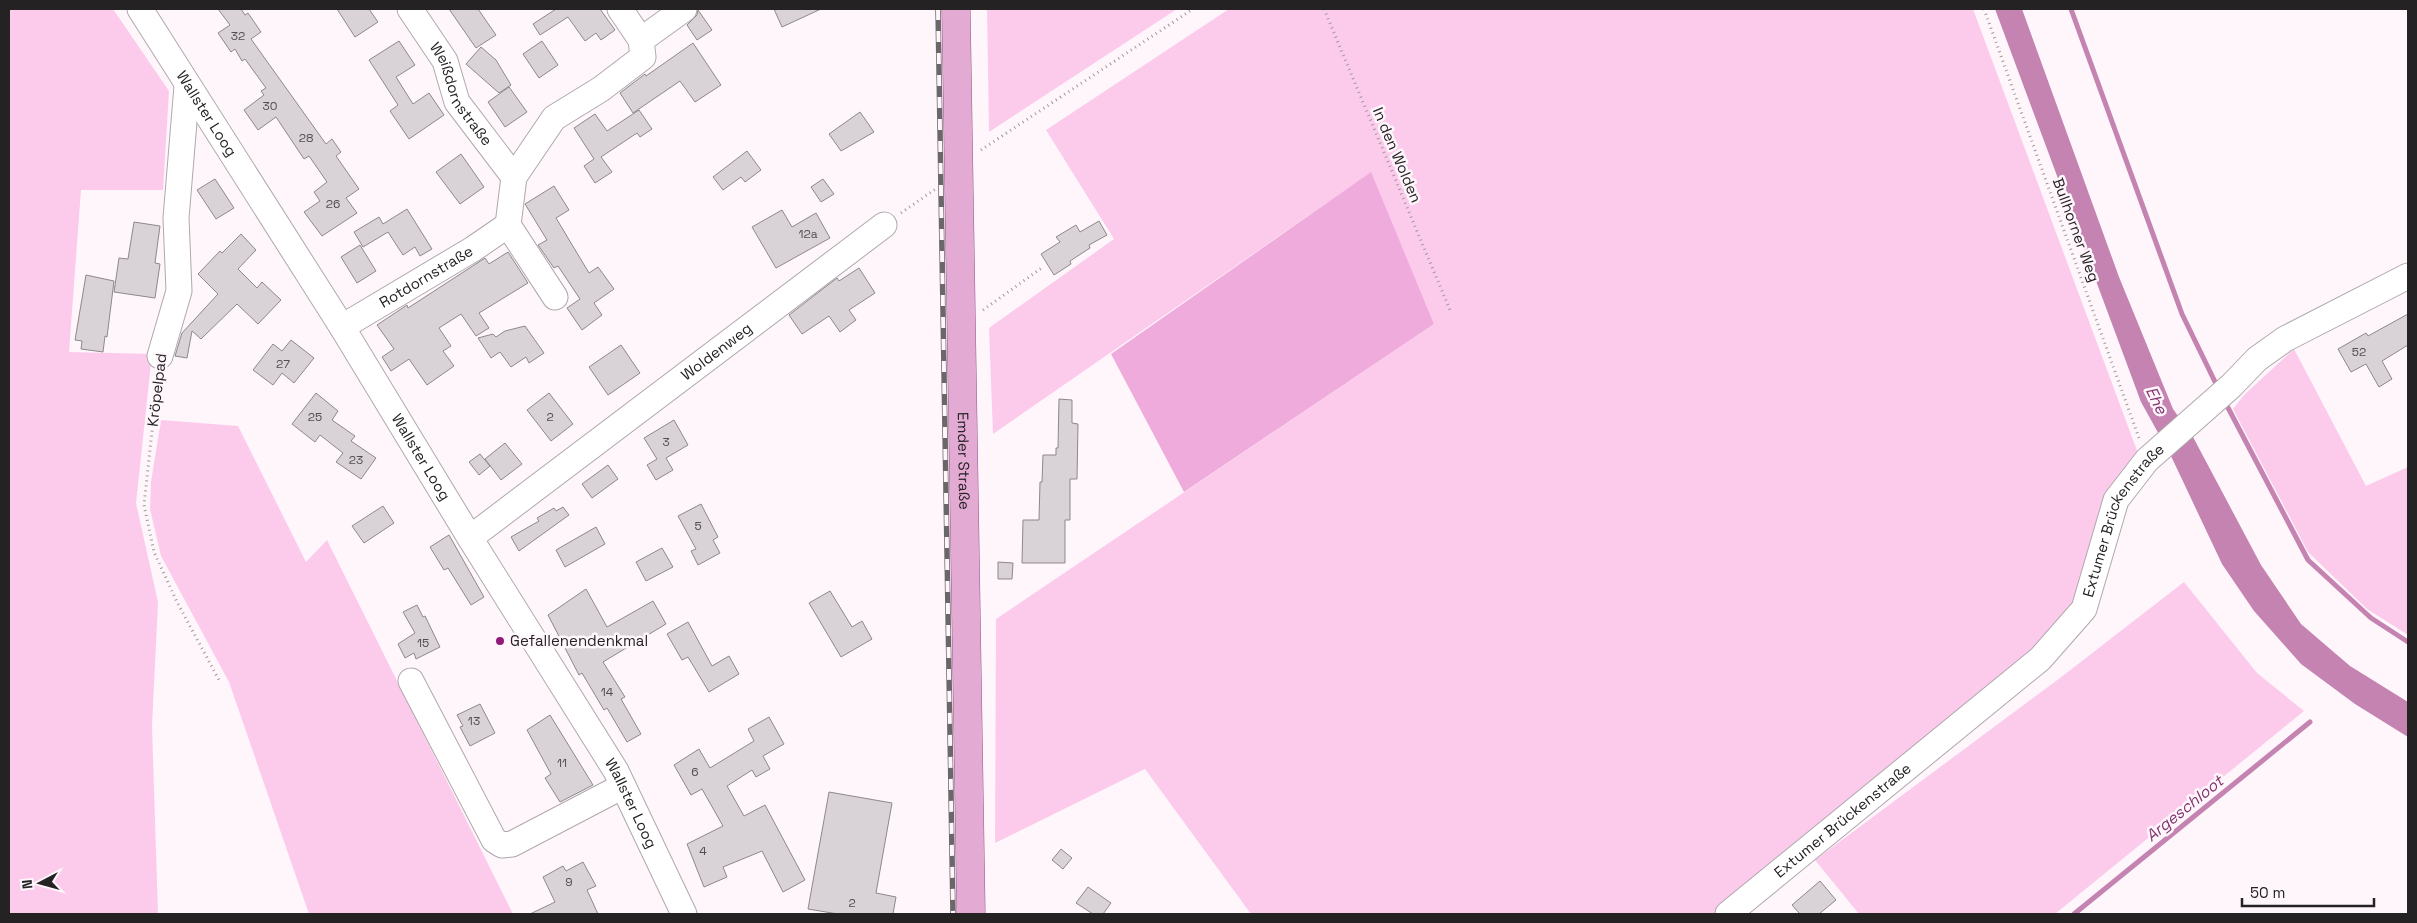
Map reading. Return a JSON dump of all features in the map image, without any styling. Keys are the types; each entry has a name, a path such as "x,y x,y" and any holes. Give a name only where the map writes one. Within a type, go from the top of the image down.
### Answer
{"main road":[{"name":"Emder Straße","path":"956,9 971,914"}],"street":[{"name":"Wallster Loog","path":"140,9 187,86 342,327 623,786 684,914"},
{"name":"Weißdornstraße","path":"410,9 444,60 457,102 514,177"},
{"path":"555,297 508,225 514,177 554,118 601,89 643,57 642,40 620,9"},
{"path":"642,40 684,9"},
{"name":"Kröpelpad","path":"160,356 179,291 176,218 187,86"},
{"name":"Rotdornstraße","path":"342,327 473,249 508,225"},
{"name":"Woldenweg","path":"470,538 884,225"},
{"name":"Extumer Brückenstraße","path":"1728,914 2040,659 2084,609 2116,500 2151,456 2231,386 2257,359 2285,339 2408,276"},
{"path":"411,681 494,840 502,845 512,844 623,786"}],"path":[{"path":"958,156 971,156 1193,9"},
{"name":"In den Wolden","path":"1324,9 1450,310"},
{"name":"Bullhorner Weg","path":"1984,9 2151,456"},
{"path":"884,225 940,186 958,186"},
{"path":"980,311 985,310 1043,267"},
{"name":"Kröpelpad","path":"160,356 144,505 154,552 177,602 220,680"}],"shaded area":[{"path":"9,9 113,9 169,91 163,190 81,190 69,352 152,354 136,503 158,602 152,726 158,914 9,914"},
{"path":"987,9 1177,9 989,132"},
{"path":"1229,9 1973,9 2139,456 2124,471 2113,487 2105,504 2076,599 2066,616 2059,625 1860,797 1717,914 1251,914 1145,769 995,843 996,619 1434,324 1370,173 993,434 989,328 1114,239 1046,130"},
{"path":"1371,172 1434,324 1184,492 1111,354"},
{"path":"2294,349 2366,486 2408,467 2408,635 2367,609 2308,552 2233,409 2244,395"},
{"path":"161,420 238,426 306,562 327,540 513,914 309,914 229,682 161,556 150,509 151,482"},
{"path":"2184,582 2257,673 2304,711 2055,914 1859,914 1815,860 2060,678"}],"water":[{"name":"Ehe","path":"1995,9 2022,9 2119,277 2173,409 2193,437 2261,565 2301,624 2350,666 2408,702 2408,737 2355,704 2301,664 2254,611 2222,564 2171,456 2141,402"}],"building":[{"path":"218,9 241,9 245,15 248,13 261,32 251,39 326,144 332,139 341,152 336,156 359,189 346,198 357,213 322,236 304,212 320,201 314,192 327,182 309,156 304,159 276,117 258,130 244,110 264,95 261,91 266,88 245,59 242,61 235,49 231,52 218,33 230,25"},
{"path":"337,9 369,9 378,22 355,37"},
{"path":"449,9 478,9 496,35 476,48"},
{"path":"556,9 600,9 615,30 601,40 596,33 585,41 568,17 540,35 533,24"},
{"path":"774,9 821,9 782,27"},
{"path":"698,10 712,30 697,40 687,25 697,15"},
{"path":"399,41 415,65 396,77 413,104 429,93 444,115 409,139 390,111 398,105 369,60"},
{"path":"542,41 558,65 539,78 523,54"},
{"path":"693,43 721,85 695,102 680,81 633,113 620,93 645,74 646,76"},
{"path":"481,47 496,60 511,85 499,93 466,64"},
{"path":"509,87 527,112 505,127 488,102"},
{"path":"639,110 652,129 640,137 637,133 601,157 612,172 595,183 584,166 594,159 574,128 595,114 607,131"},
{"path":"860,112 874,132 841,151 829,134"},
{"path":"747,151 761,170 745,182 741,177 723,190 713,177"},
{"path":"461,154 484,187 460,204 436,172"},
{"path":"215,179 234,208 216,219 197,190"},
{"path":"823,179 834,194 821,202 811,187"},
{"path":"554,186 569,210 556,218 589,273 598,267 614,289 594,303 602,315 582,330 567,308 580,299 558,266 554,268 538,245 547,240 525,204"},
{"path":"407,209 432,249 420,256 415,247 403,255 388,232 363,247 354,232 379,217 383,224"},
{"path":"782,210 792,227 816,213 830,238 776,268 752,227"},
{"path":"1099,221 1107,235 1089,245 1090,248 1070,261 1071,264 1054,275 1041,254 1060,242 1056,237 1076,225 1080,232"},
{"path":"134,222 160,226 155,263 160,264 155,298 114,292 119,258 128,259"},
{"path":"241,234 256,250 238,269 257,288 262,282 281,300 258,324 237,304 201,339 192,331 187,358 175,356 182,333 218,294 198,274 220,251 222,253"},
{"path":"360,245 376,271 357,283 341,257"},
{"path":"508,252 528,283 479,313 489,328 476,336 461,314 439,328 451,346 443,351 454,366 427,385 409,359 391,371 382,357 394,349 377,325 407,305 408,308 485,258 489,264"},
{"path":"859,268 875,293 849,310 856,320 840,332 829,316 802,334 789,315 837,278 839,281"},
{"path":"86,275 114,281 107,337 105,336 103,352 81,349 82,341 75,340"},
{"path":"2408,314 2408,345 2382,361 2392,379 2379,387 2366,364 2351,372 2338,349 2366,333 2368,336"},
{"path":"525,326 544,353 529,363 526,357 511,367 500,352 491,358 478,338 493,334 496,337 505,331"},
{"path":"291,340 314,358 294,383 282,373 273,385 253,370 273,344 282,351"},
{"path":"621,345 640,373 608,395 589,367"},
{"path":"316,393 338,411 332,420 355,436 351,441 376,458 361,479 336,462 343,453 320,435 315,442 292,424"},
{"path":"549,393 573,424 551,441 527,410"},
{"path":"1059,399 1072,400 1072,423 1078,424 1077,479 1070,479 1070,520 1065,520 1065,563 1022,563 1023,520 1039,520 1043,455 1056,455 1056,448 1058,448"},
{"path":"674,420 688,445 666,458 673,470 656,480 647,465 657,459 644,438"},
{"path":"505,443 522,464 501,480 485,459"},
{"path":"480,454 490,466 479,475 469,462"},
{"path":"608,465 618,479 592,498 582,484"},
{"path":"701,504 718,537 713,540 720,553 698,565 691,551 696,549 678,516"},
{"path":"383,506 394,523 364,543 352,526"},
{"path":"563,507 569,515 519,551 511,537 539,521 537,518 554,508 556,511"},
{"path":"596,527 605,544 565,567 556,550"},
{"path":"449,535 484,597 471,605 448,568 444,570 430,547"},
{"path":"662,548 673,567 646,581 636,562"},
{"path":"998,562 1013,563 1012,579 998,579"},
{"path":"586,589 607,627 653,601 666,624 603,662 625,697 621,699 641,734 627,742 607,708 604,710 582,673 579,675 548,615"},
{"path":"830,591 852,627 862,621 872,639 841,657 809,603"},
{"path":"417,605 423,617 425,616 440,647 416,659 414,653 405,658 398,644 415,633 403,612"},
{"path":"688,622 712,666 729,656 739,674 709,692 688,657 682,660 667,634"},
{"path":"480,704 495,733 470,746 460,727 463,726 457,715"},
{"path":"550,715 593,785 560,802 545,778 551,774 527,730"},
{"path":"769,717 784,744 763,756 770,769 756,777 752,770 727,786 744,816 765,805 805,880 783,892 762,851 723,867 727,877 704,887 687,844 723,826 702,789 691,795 674,765 699,749 710,768 754,741 748,729"},
{"path":"829,792 892,803 876,893 896,897 893,914 838,914 808,909"},
{"path":"1061,849 1072,858 1063,869 1052,860"},
{"path":"583,862 596,886 587,890 598,914 530,914 555,902 543,877 563,866 566,871"},
{"path":"1820,881 1836,900 1819,914 1800,914 1792,905"},
{"path":"1088,887 1111,903 1103,914 1093,914 1076,903"}],"waterway":[{"path":"2071,9 2182,314 2218,388"},
{"path":"2225,402 2308,560 2371,618 2408,642"},
{"name":"Argeschloot","path":"2074,914 2310,722"}],"railway":[{"path":"938,9 953,914"}],"place":[{"name":"Gefallenendenkmal","path":"500,641"}]}
